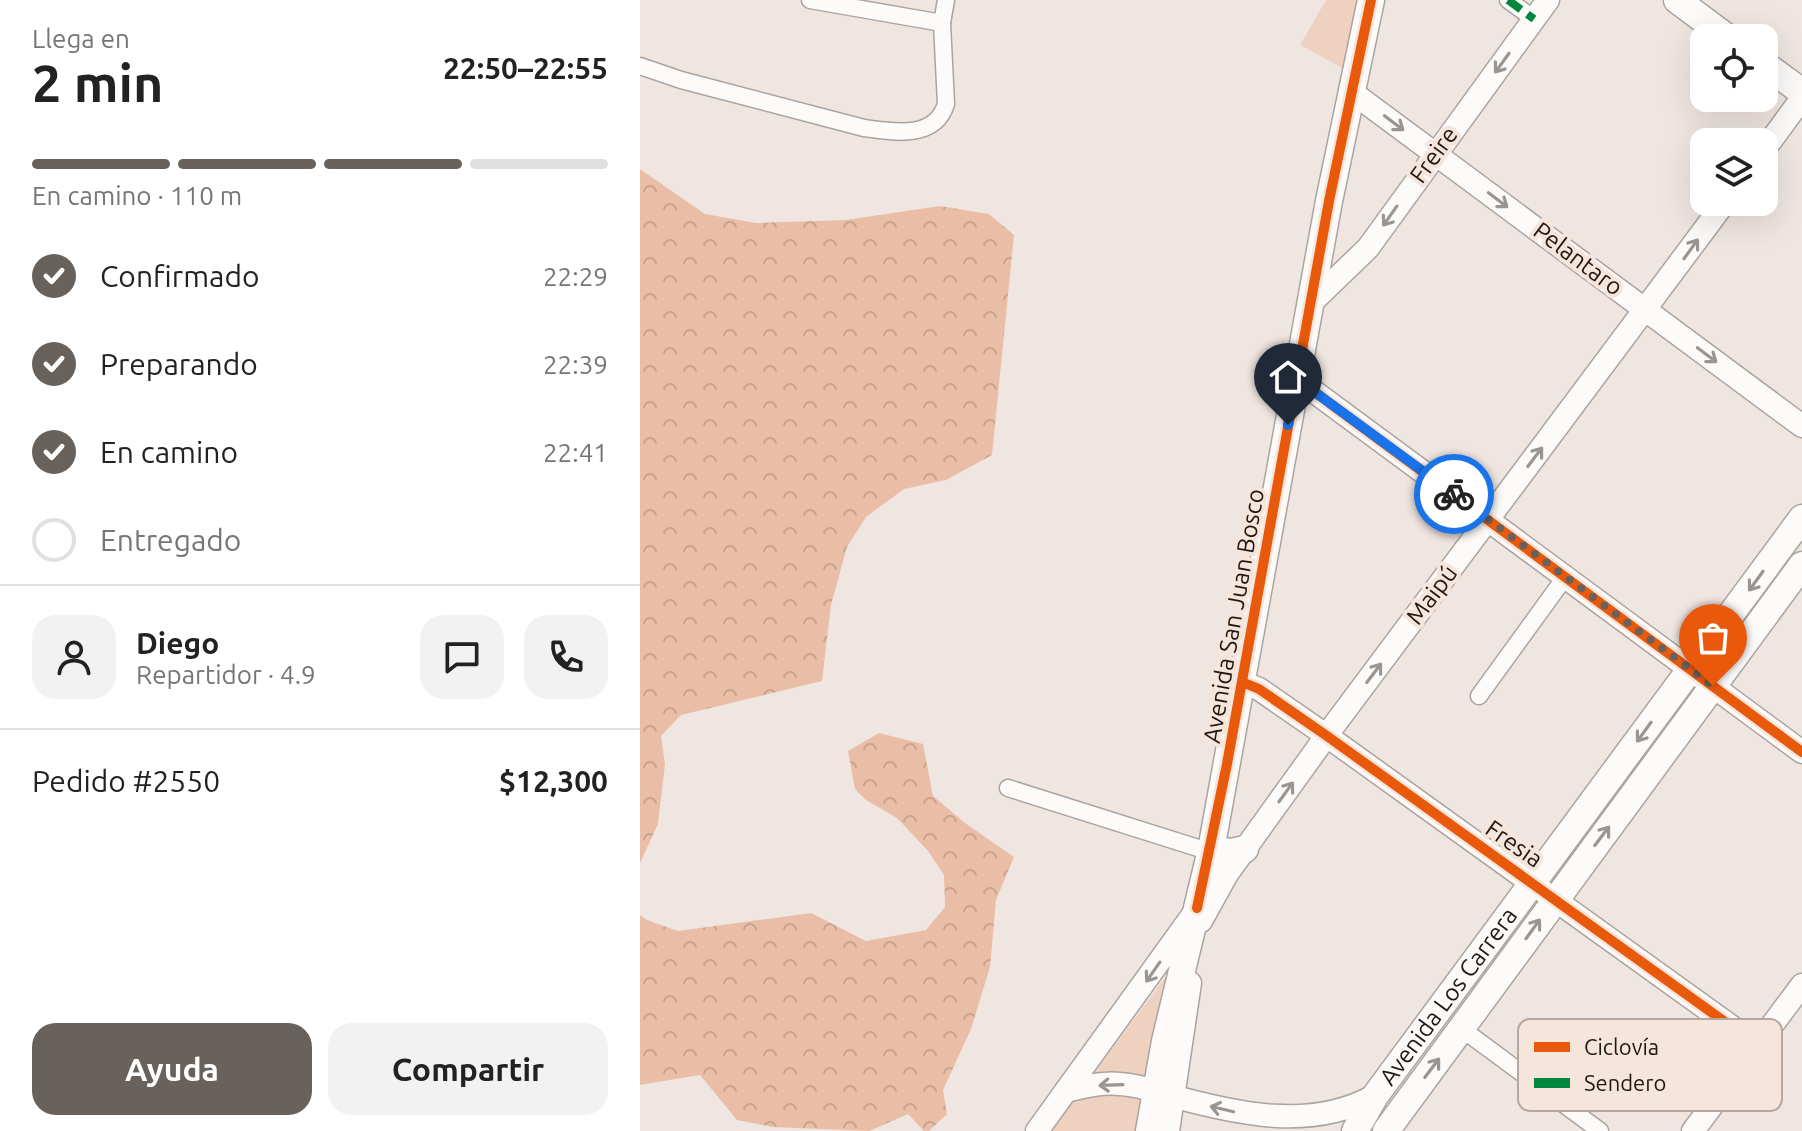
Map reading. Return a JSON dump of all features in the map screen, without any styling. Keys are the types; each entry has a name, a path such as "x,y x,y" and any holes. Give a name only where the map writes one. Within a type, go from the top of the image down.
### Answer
{"main road":[{"name":"Avenida San Juan Bosco","path":"1168,1131 1165,1041 1200,912 1329,201 1371,0"},
{"name":"Freire","path":"1312,302 1362,254 1548,0"},
{"path":"1677,0 1709,24"},
{"path":"1778,75 1802,95 1778,130"},
{"name":"Pelantaro","path":"1353,93 1802,426"},
{"name":"Maipú","path":"1037,1131 1715,216"},
{"path":"1297,379 1802,752"},
{"name":"Avenida Los Carrera","path":"1343,1131 1363,1111 1534,883 1802,518"},
{"name":"Avenida Los Carrera","path":"1386,1131 1802,565"},
{"name":"Fresia","path":"1242,682 1259,689 1327,736 1721,1019"},
{"path":"1211,850 1231,852 1245,849"},
{"path":"1776,1019 1802,985"},
{"path":"1066,1091 1112,1083 1291,1124 1330,1120 1363,1111"},
{"name":"Avenida San Juan Bosco","path":"1149,1131 1165,1094"},
{"path":"1693,1131 1708,1111"}],"street":[{"path":"810,0 942,23"},
{"path":"640,66 843,123 886,131 915,131 933,125 943,114 946,104 942,23 946,0"},
{"path":"1508,0 1534,19"},
{"path":"1479,696 1566,576"},
{"path":"1008,788 1211,850"},
{"path":"1462,1029 1518,1070"},
{"path":"1573,1111 1600,1131"}],"green space":[{"path":"640,169 705,214 756,223 845,220 940,206 989,214 1014,235 992,455 946,480 904,489 866,517 847,547 831,605 822,681 681,715 661,736 665,764 658,824 640,863"},
{"path":"879,733 923,744 933,796 1014,857 996,900 990,967 971,1029 943,1090 947,1114 929,1131 924,1131 908,1114 869,1131 773,1127 737,1120 700,1075 640,1085 640,915 678,931 811,913 866,941 926,930 945,907 944,875 928,851 897,818 866,800 855,789 848,751"}],"shaded area":[{"path":"1326,0 1362,0 1348,71 1300,45"},
{"path":"1173,967 1159,1011 1136,1131 1051,1131"}],"marked path":[{"path":"1508,0 1534,19"}],"cycle path":[{"path":"1197,908 1227,764 1329,201 1371,0"},
{"path":"1297,379 1802,752"},
{"path":"1242,682 1259,689 1327,736 1721,1019"}],"way so far":[{"path":"1454,494 1713,686"}],"route":[{"path":"1288,425 1297,379 1454,494"}]}
